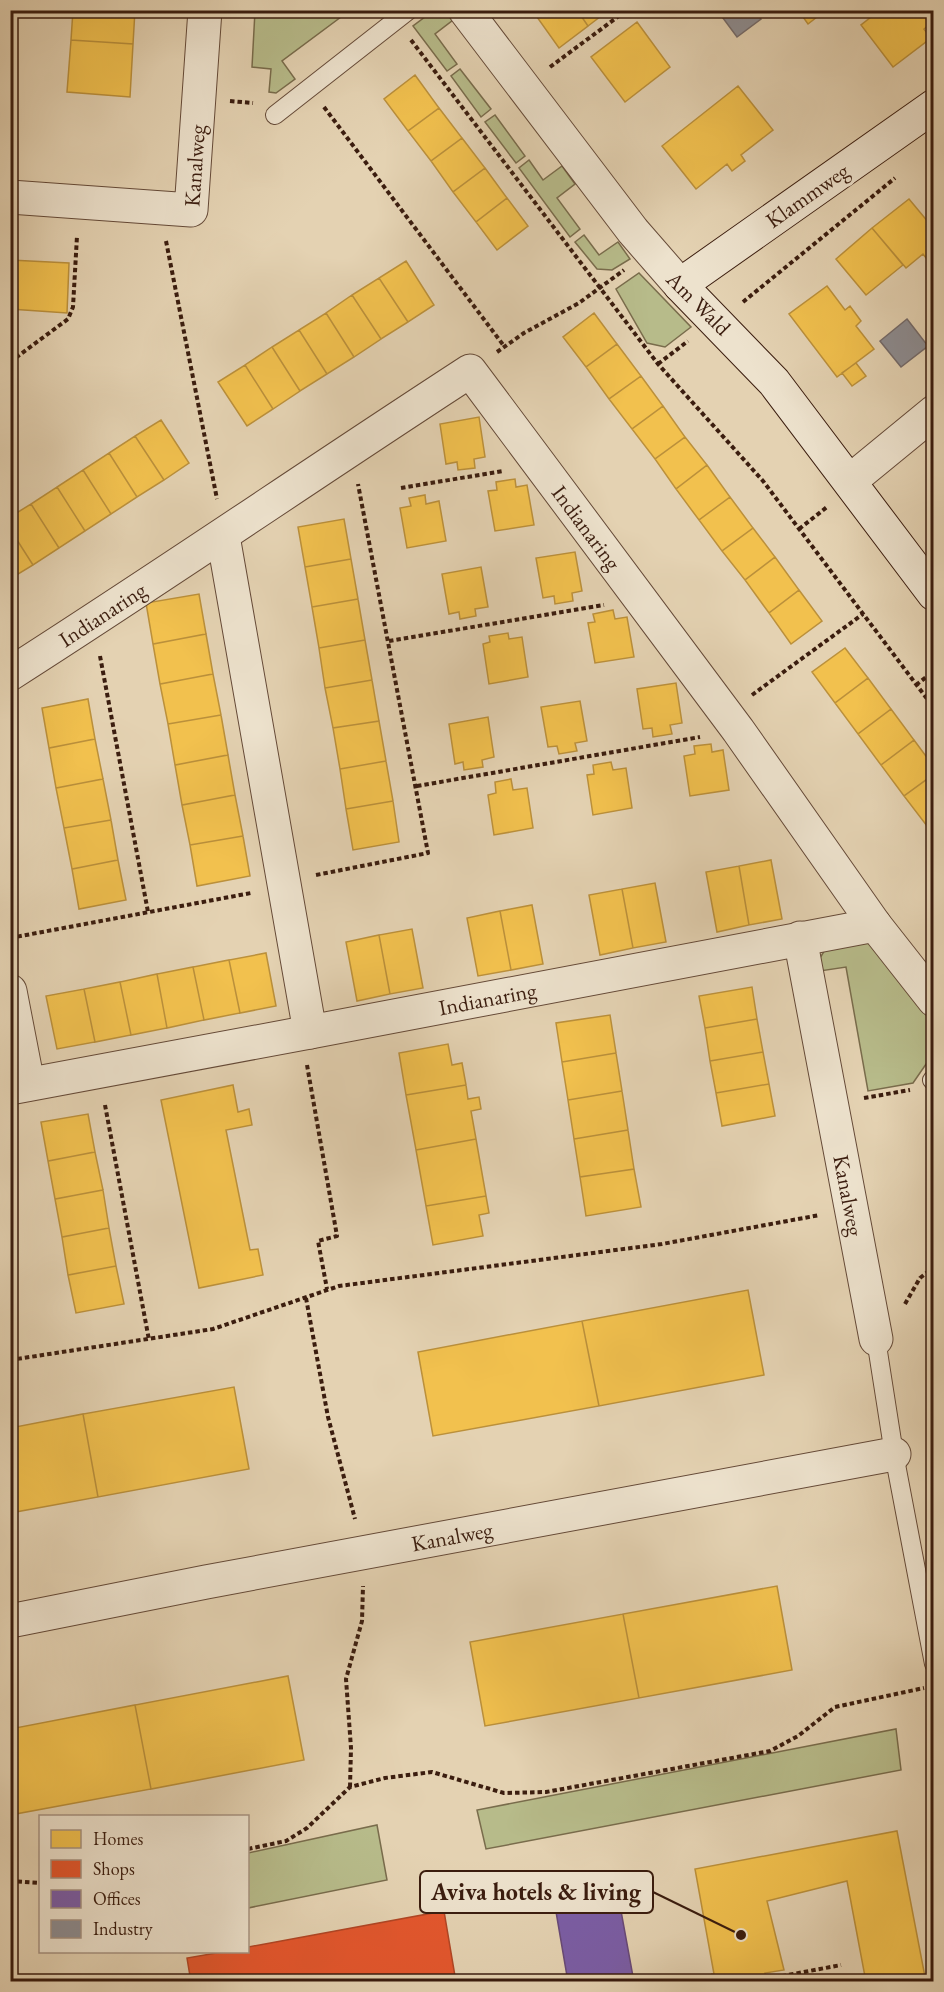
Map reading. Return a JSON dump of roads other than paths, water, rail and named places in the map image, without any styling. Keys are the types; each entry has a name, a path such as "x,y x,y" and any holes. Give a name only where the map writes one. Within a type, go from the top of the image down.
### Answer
{"street":[{"name":"Kanalweg","path":"10,197 191,210 205,10"},
{"name":"Am Wald","path":"465,10 649,251 774,382 933,594"},
{"name":"Klammweg","path":"680,285 933,106"},
{"name":"Indianaring","path":"10,674 223,536 351,448 470,371 732,722 875,925 933,1000"},
{"path":"850,481 933,412"},
{"path":"223,536 282,885 310,1032"},
{"name":"Indianaring","path":"19,1086 875,925"},
{"name":"Kanalweg","path":"800,938 876,1339"},
{"path":"10,991 19,1086"},
{"name":"Kanalweg","path":"10,1621 364,1552 894,1454"}],"lane":[{"path":"275,115 403,15"},
{"name":"Kanalweg","path":"876,1339 894,1454 930,1631 933,1664"}],"place":[{"name":"Aviva hotels & living","path":"741,1935"}]}
